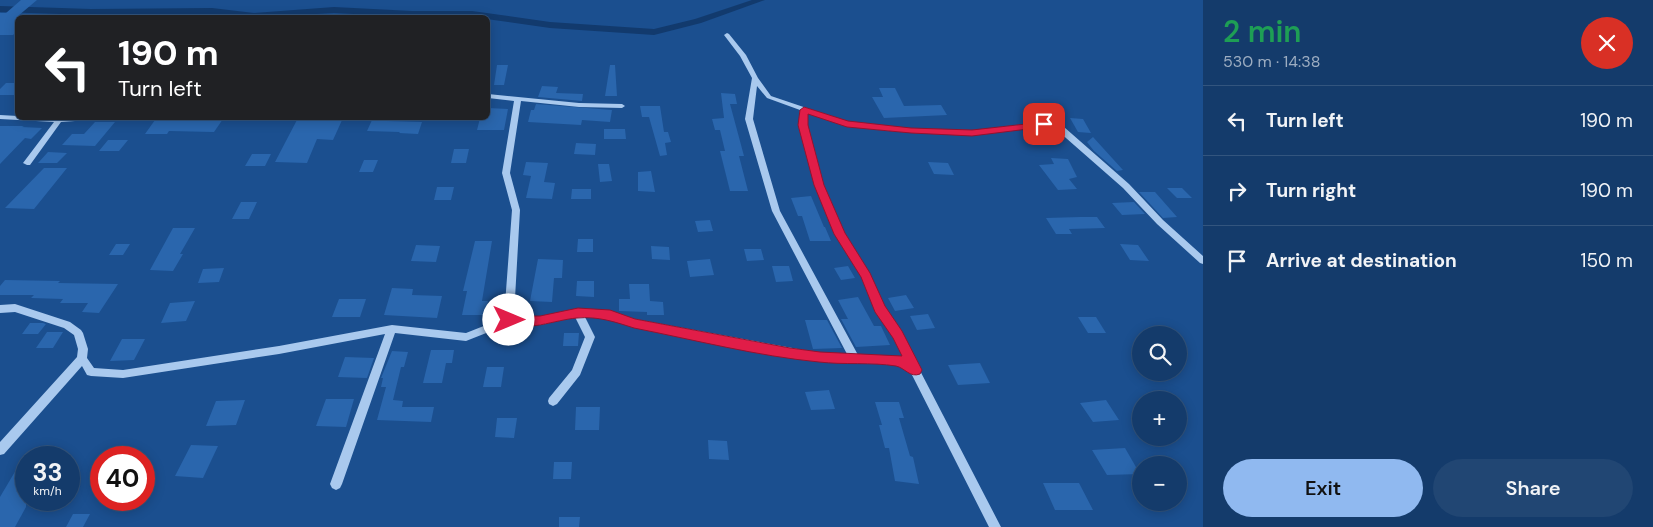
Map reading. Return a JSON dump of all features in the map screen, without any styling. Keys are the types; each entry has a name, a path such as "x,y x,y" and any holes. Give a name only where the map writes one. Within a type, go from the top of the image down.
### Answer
{"street":[{"path":"727,36 743,55 755,78 769,97 847,124 891,129 972,133 1044,124 1061,129 1126,186 1160,222 1203,261"},
{"path":"755,78 749,119 776,211 855,359"},
{"path":"490,96 579,105 622,106"},
{"path":"509,320 516,210 506,173 518,100"},
{"path":"804,110 803,125 819,185 836,225 866,276 880,308 897,335 995,527"},
{"path":"0,117 15,118"},
{"path":"27,164 59,120"},
{"path":"0,309 16,308 67,325 78,333 82,349 82,359 91,372 123,374 279,350 392,329 466,337 509,320 540,321 578,313 610,314 634,324 790,353 900,361 915,370"},
{"path":"553,401 576,372 590,337 578,313"},
{"path":"336,484 392,329"},
{"path":"0,450 82,359"}],"building":[{"path":"21,0 37,0 19,15 15,15 15,33 13,35 0,35 0,13 6,13"},
{"path":"497,65 508,65 504,85 494,85"},
{"path":"610,65 615,65 617,96 605,96"},
{"path":"6,83 15,83 15,95 0,95 0,89"},
{"path":"542,86 558,87 556,93 583,94 582,101 538,97"},
{"path":"879,88 895,88 904,106 941,105 947,115 884,118 872,97 883,97"},
{"path":"721,93 735,94 737,104 730,104 744,156 739,156 748,191 730,191 720,151 725,151 720,130 715,130 712,119 724,118"},
{"path":"536,104 612,110 610,122 582,120 581,125 528,122 531,110 534,110"},
{"path":"640,106 660,106 664,132 668,132 671,142 665,143 667,155 660,156 649,117 642,117"},
{"path":"490,108 508,109 504,130 477,130 480,120 490,120"},
{"path":"1070,118 1083,119 1091,133 1078,132"},
{"path":"155,120 222,120 214,132 169,131 167,134 145,134"},
{"path":"297,120 342,120 333,140 317,139 307,163 275,162"},
{"path":"372,120 422,122 418,134 367,131"},
{"path":"95,122 115,122 95,146 62,145 72,134 84,134"},
{"path":"0,126 42,128 31,139 25,138 0,164"},
{"path":"604,129 625,129 626,139 604,139"},
{"path":"1093,137 1123,170 1117,171 1094,151 1087,142"},
{"path":"108,140 128,140 119,151 99,151"},
{"path":"576,143 596,144 595,155 574,154"},
{"path":"454,149 469,149 466,163 451,163"},
{"path":"48,152 67,153 57,163 38,163"},
{"path":"252,154 271,154 265,166 245,166"},
{"path":"1051,158 1068,159 1077,177 1069,179 1077,189 1058,190 1039,165 1054,164"},
{"path":"364,160 378,160 373,172 359,172"},
{"path":"526,162 548,163 544,182 555,183 552,199 526,198 531,176 523,175"},
{"path":"928,162 948,163 954,175 934,174"},
{"path":"598,164 609,164 612,181 600,182"},
{"path":"44,168 67,168 34,209 5,208"},
{"path":"651,171 655,192 638,191 638,172"},
{"path":"437,187 454,187 451,200 434,200"},
{"path":"1167,188 1182,188 1192,198 1177,198"},
{"path":"572,189 591,189 591,199 571,199"},
{"path":"1139,192 1155,192 1177,217 1163,218"},
{"path":"811,196 831,241 810,241 802,216 798,216 791,198"},
{"path":"241,202 257,202 249,219 232,219"},
{"path":"1134,202 1145,214 1122,215 1112,203"},
{"path":"1097,217 1105,228 1069,229 1072,234 1056,234 1046,218"},
{"path":"710,220 713,231 698,232 695,221"},
{"path":"173,228 195,228 180,254 183,254 173,271 150,270"},
{"path":"578,239 593,239 593,252 577,252"},
{"path":"475,241 492,241 482,301 488,301 486,315 462,315 467,291 463,291"},
{"path":"116,244 130,244 123,255 109,255"},
{"path":"1120,244 1138,245 1149,261 1130,260"},
{"path":"416,245 440,246 436,262 411,261"},
{"path":"651,246 669,247 670,260 652,259"},
{"path":"744,249 761,249 764,260 747,261"},
{"path":"538,259 563,260 562,278 554,278 552,302 530,301"},
{"path":"710,259 714,275 690,277 687,261"},
{"path":"772,266 789,266 793,281 776,282"},
{"path":"848,266 855,278 841,280 834,268"},
{"path":"224,268 219,282 198,283 203,269"},
{"path":"5,280 118,284 99,313 82,312 88,303 60,303 63,299 31,298 34,295 0,295 0,286"},
{"path":"577,281 594,281 594,297 576,296"},
{"path":"629,284 649,284 650,301 663,302 664,315 647,315 647,312 619,311 619,299 630,299"},
{"path":"392,288 413,289 412,295 442,296 437,318 384,315"},
{"path":"906,295 914,308 895,311 888,298"},
{"path":"858,297 874,326 881,326 890,345 856,347 841,319 848,319 838,300"},
{"path":"339,299 366,299 360,317 332,317"},
{"path":"195,301 186,321 161,323 170,303"},
{"path":"928,314 935,328 917,330 910,316"},
{"path":"1078,317 1096,317 1106,333 1088,333"},
{"path":"805,320 827,320 842,348 813,349"},
{"path":"30,323 46,324 38,334 22,334"},
{"path":"47,332 63,332 53,348 36,348"},
{"path":"564,333 579,333 578,346 563,346"},
{"path":"122,339 145,339 134,360 110,361"},
{"path":"431,350 454,350 452,363 446,363 442,383 423,383"},
{"path":"392,351 408,352 404,367 401,367 393,400 403,401 402,407 434,407 431,422 377,420 386,387 381,387 383,378 381,378"},
{"path":"345,357 374,358 367,378 338,377"},
{"path":"980,363 990,383 958,385 948,365"},
{"path":"487,367 504,367 501,387 483,387"},
{"path":"829,390 835,409 811,410 805,392"},
{"path":"326,399 354,399 346,427 316,426"},
{"path":"245,400 236,425 206,426 216,401"},
{"path":"1106,400 1119,420 1093,422 1080,403"},
{"path":"875,402 899,402 904,418 899,418 910,456 913,457 919,484 895,481 889,448 885,448 879,425 882,425"},
{"path":"576,407 600,407 599,430 575,430"},
{"path":"497,418 517,418 514,438 495,437"},
{"path":"708,440 727,441 729,460 709,459"},
{"path":"191,445 218,446 203,478 175,476"},
{"path":"1125,448 1132,460 1132,474 1107,475 1092,450"},
{"path":"554,462 572,462 571,479 553,479"},
{"path":"15,472 15,511 24,511 15,527 0,527 0,497"},
{"path":"1043,483 1079,483 1093,510 1055,510"},
{"path":"73,514 90,514 83,527 66,527"},
{"path":"559,517 580,517 579,527 559,527"}],"waterway":[{"path":"490,17 550,25 654,32 698,21 761,0"},
{"path":"0,9 91,12 212,11 246,15"},
{"path":"267,15 334,10 479,15"}],"route":[{"path":"509,320 540,321 578,313 610,314 634,324 790,353 820,357 900,361 915,370 897,335 880,308 866,276 840,234 819,185 812,152 803,125 804,110 847,124 950,133 972,133 1044,124"}]}
